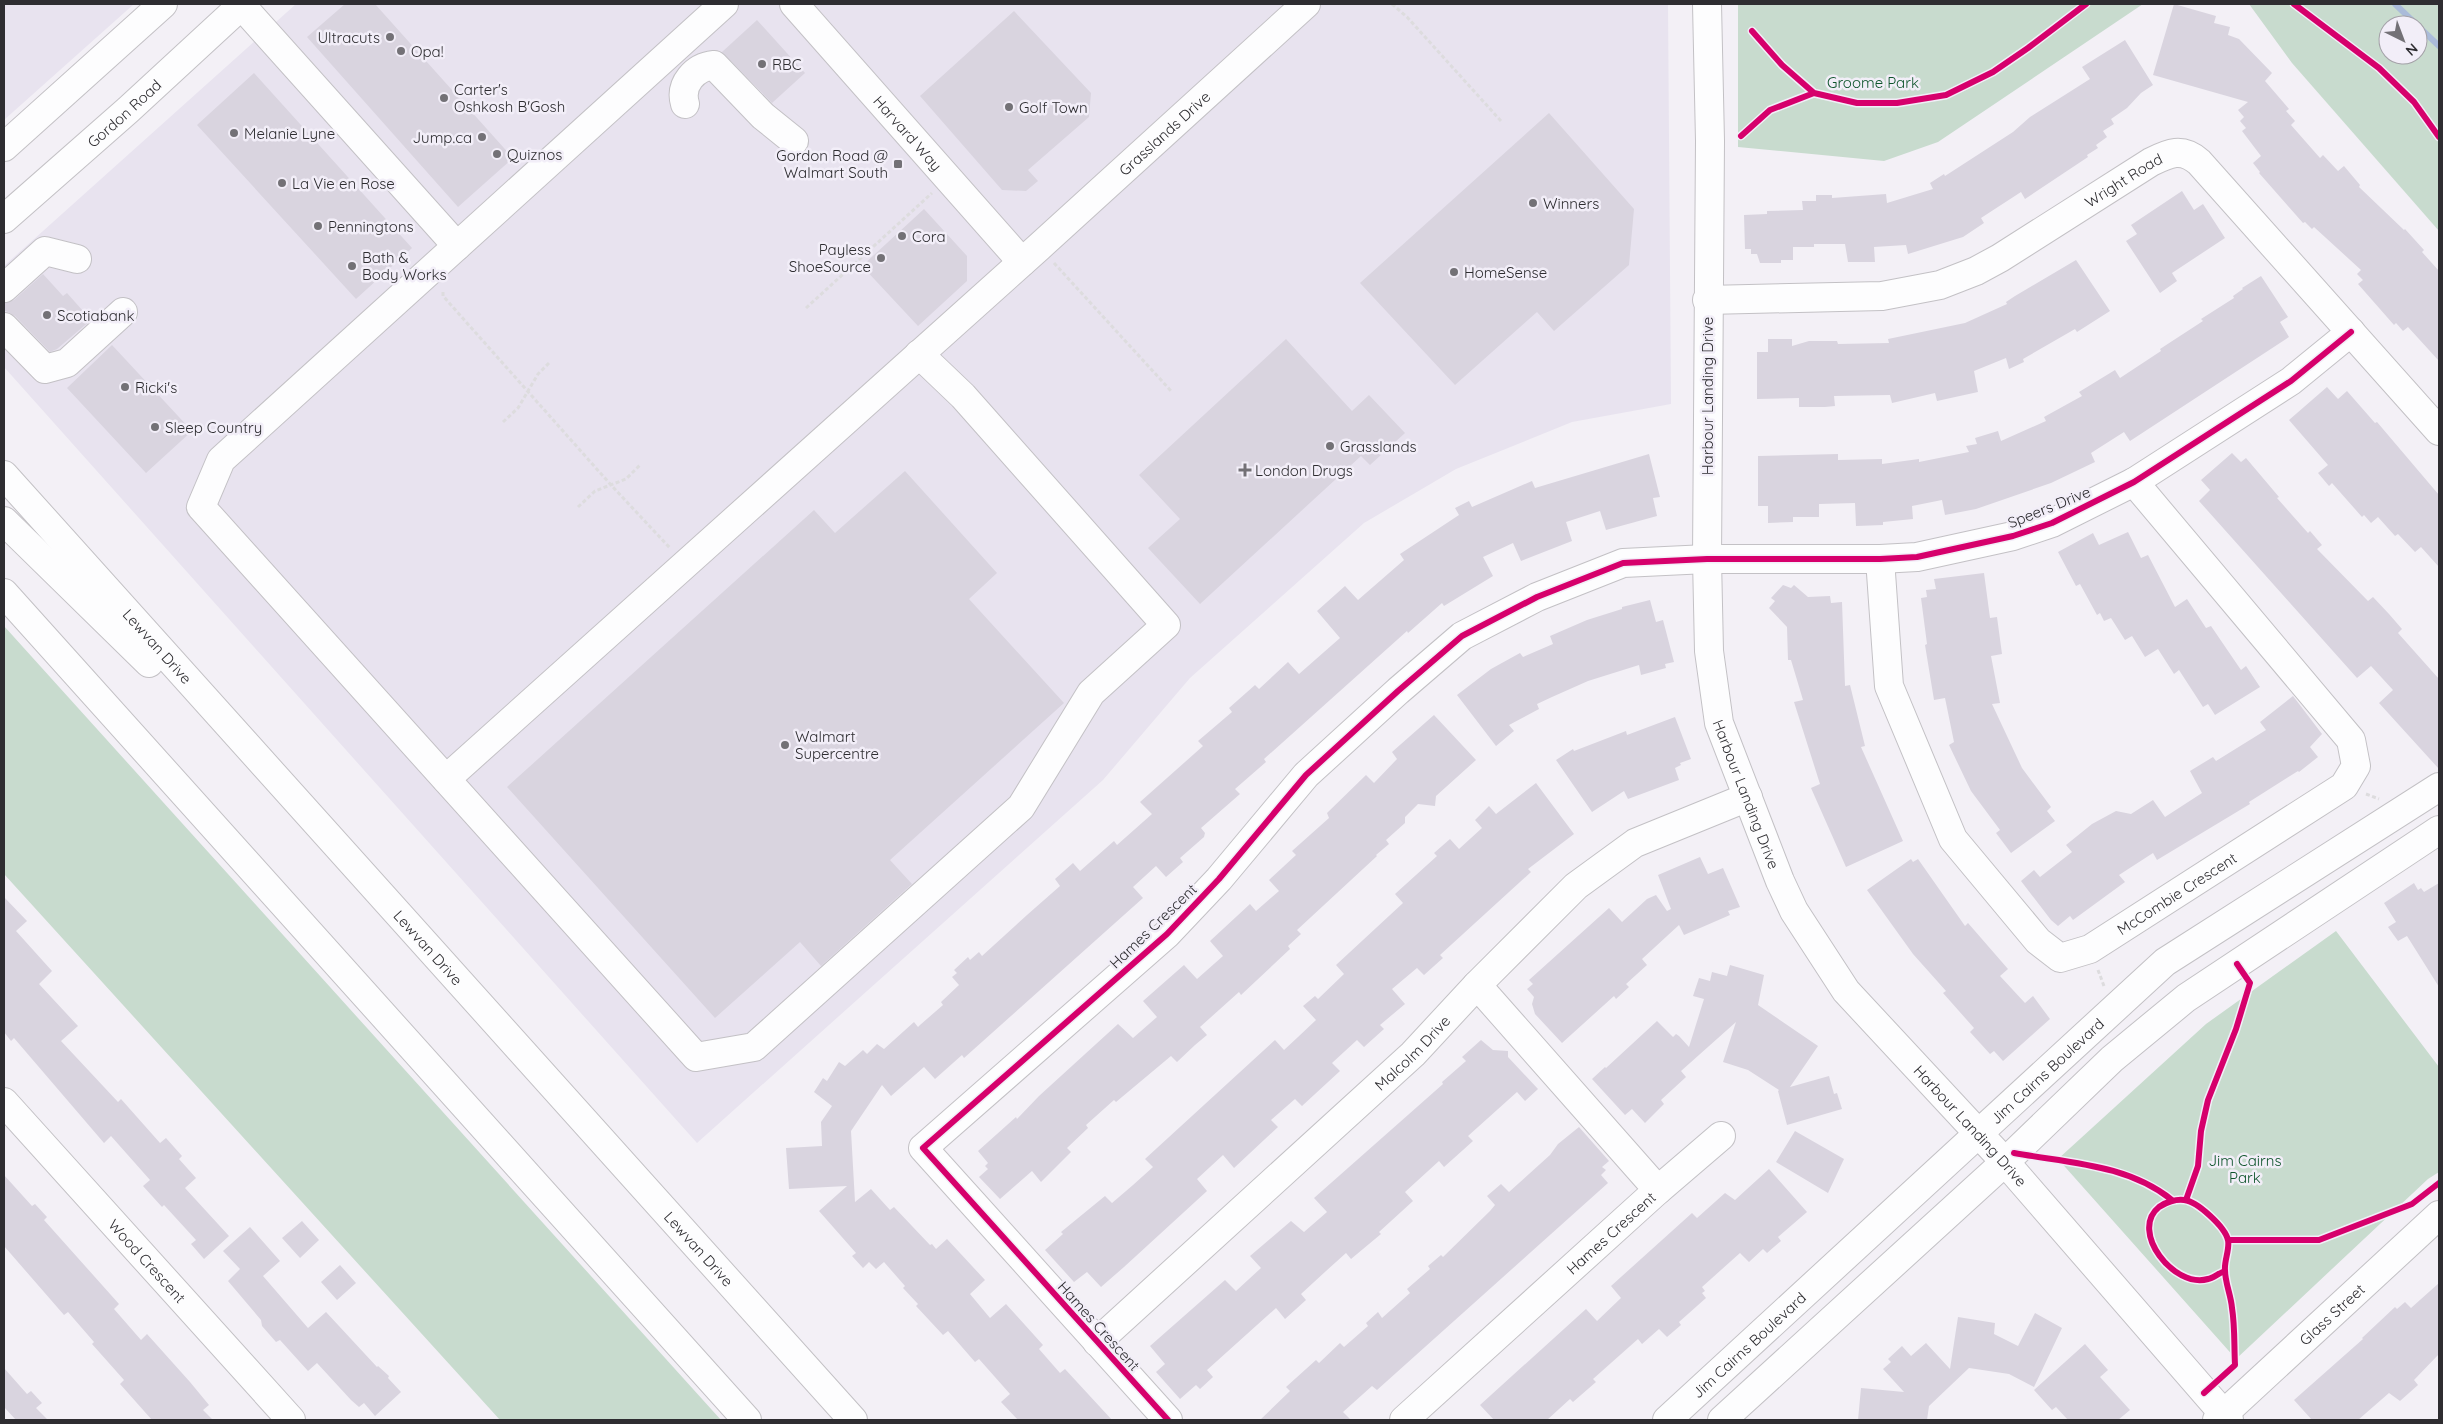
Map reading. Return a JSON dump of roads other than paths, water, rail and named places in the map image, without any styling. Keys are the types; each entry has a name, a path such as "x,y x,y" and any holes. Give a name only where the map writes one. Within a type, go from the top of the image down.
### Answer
{"street":[{"path":"4,147 163,4"},
{"path":"724,4 221,460 201,507 696,1057 754,1047 1021,808 1090,693 1166,625 963,396 919,354"},
{"name":"Harvard Way","path":"794,4 948,180 1031,255"},
{"name":"Grasslands Drive","path":"446,779 1031,255 1306,4"},
{"name":"Harbour Landing Drive","path":"1707,4 1710,141 1707,300 1707,559 1709,651 1718,723 1780,881 1794,911 1846,991 1976,1134 2004,1162 2223,1418"},
{"path":"242,5 457,246"},
{"name":"Gordon Road","path":"4,219 128,110 242,5"},
{"path":"685,104 682,95 685,84 705,66 714,66 764,116 794,141"},
{"name":"Wright Road","path":"1707,300 1882,296 1940,284 1967,274 2000,258 2151,162 2169,153 2178,152 2192,156 2199,162 2439,431"},
{"path":"4,288 45,251 77,259"},
{"path":"4,327 45,369 67,363 123,312"},
{"name":"Speers Drive","path":"1707,559 1880,559 1916,557 2013,536 2060,519 2134,482 2291,381 2351,332"},
{"name":"Lewvan Drive","path":"4,475 853,1420"},
{"name":"McCombie Crescent","path":"1880,559 1889,686 1953,839 2038,941 2060,958 2090,949 2344,786 2356,766 2351,740 2134,482"},
{"path":"4,521 334,844"},
{"name":"Hames Crescent","path":"1168,1420 923,1148 1167,934 1219,879 1306,775 1398,691 1462,636 1537,597 1623,563 1707,559"},
{"path":"4,593 681,1350 747,1420"},
{"name":"Malcolm Drive","path":"1096,1342 1413,1054 1477,985 1576,886 1635,843 1748,797"},
{"path":"2420,798 2439,825"},
{"name":"Jim Cairns Boulevard","path":"1667,1420 2165,962 2420,798"},
{"path":"1722,1420 2004,1162 2112,1059 2186,998 2439,830"},
{"name":"Hames Crescent","path":"1404,1420 1658,1190 1477,985"},
{"name":"Wood Crescent","path":"4,1102 291,1420"},
{"path":"1658,1190 1721,1136"},
{"name":"Glass Street","path":"2223,1418 2439,1215"},
{"path":"681,1350 758,1420"}],"waterway":[{"path":"2395,4 2407,15"},
{"path":"2428,36 2439,46"}],"place":[{"name":"Ultracuts","path":"390,37"},
{"name":"Opa!","path":"401,51"},
{"name":"RBC","path":"762,64"},
{"name":"Carter's Oshkosh B'Gosh","path":"444,98"},
{"name":"Golf Town","path":"1009,107"},
{"name":"Melanie Lyne","path":"234,133"},
{"name":"Jump.ca","path":"482,137"},
{"name":"Quiznos","path":"497,154"},
{"name":"Gordon Road @ Walmart South","path":"898,164"},
{"name":"La Vie en Rose","path":"282,183"},
{"name":"Winners","path":"1533,203"},
{"name":"Penningtons","path":"318,226"},
{"name":"Cora","path":"902,236"},
{"name":"Payless ShoeSource","path":"881,258"},
{"name":"Bath & Body Works","path":"352,266"},
{"name":"HomeSense","path":"1454,272"},
{"name":"Scotiabank","path":"47,315"},
{"name":"Ricki's","path":"125,387"},
{"name":"Sleep Country","path":"155,427"},
{"name":"Grasslands","path":"1330,446"},
{"name":"London Drugs","path":"1245,470"},
{"name":"Walmart Supercentre","path":"785,745"}],"park label":[{"name":"Groome Park","path":"1873,82"},
{"name":"Jim Cairns Park","path":"2245,1168"}]}
